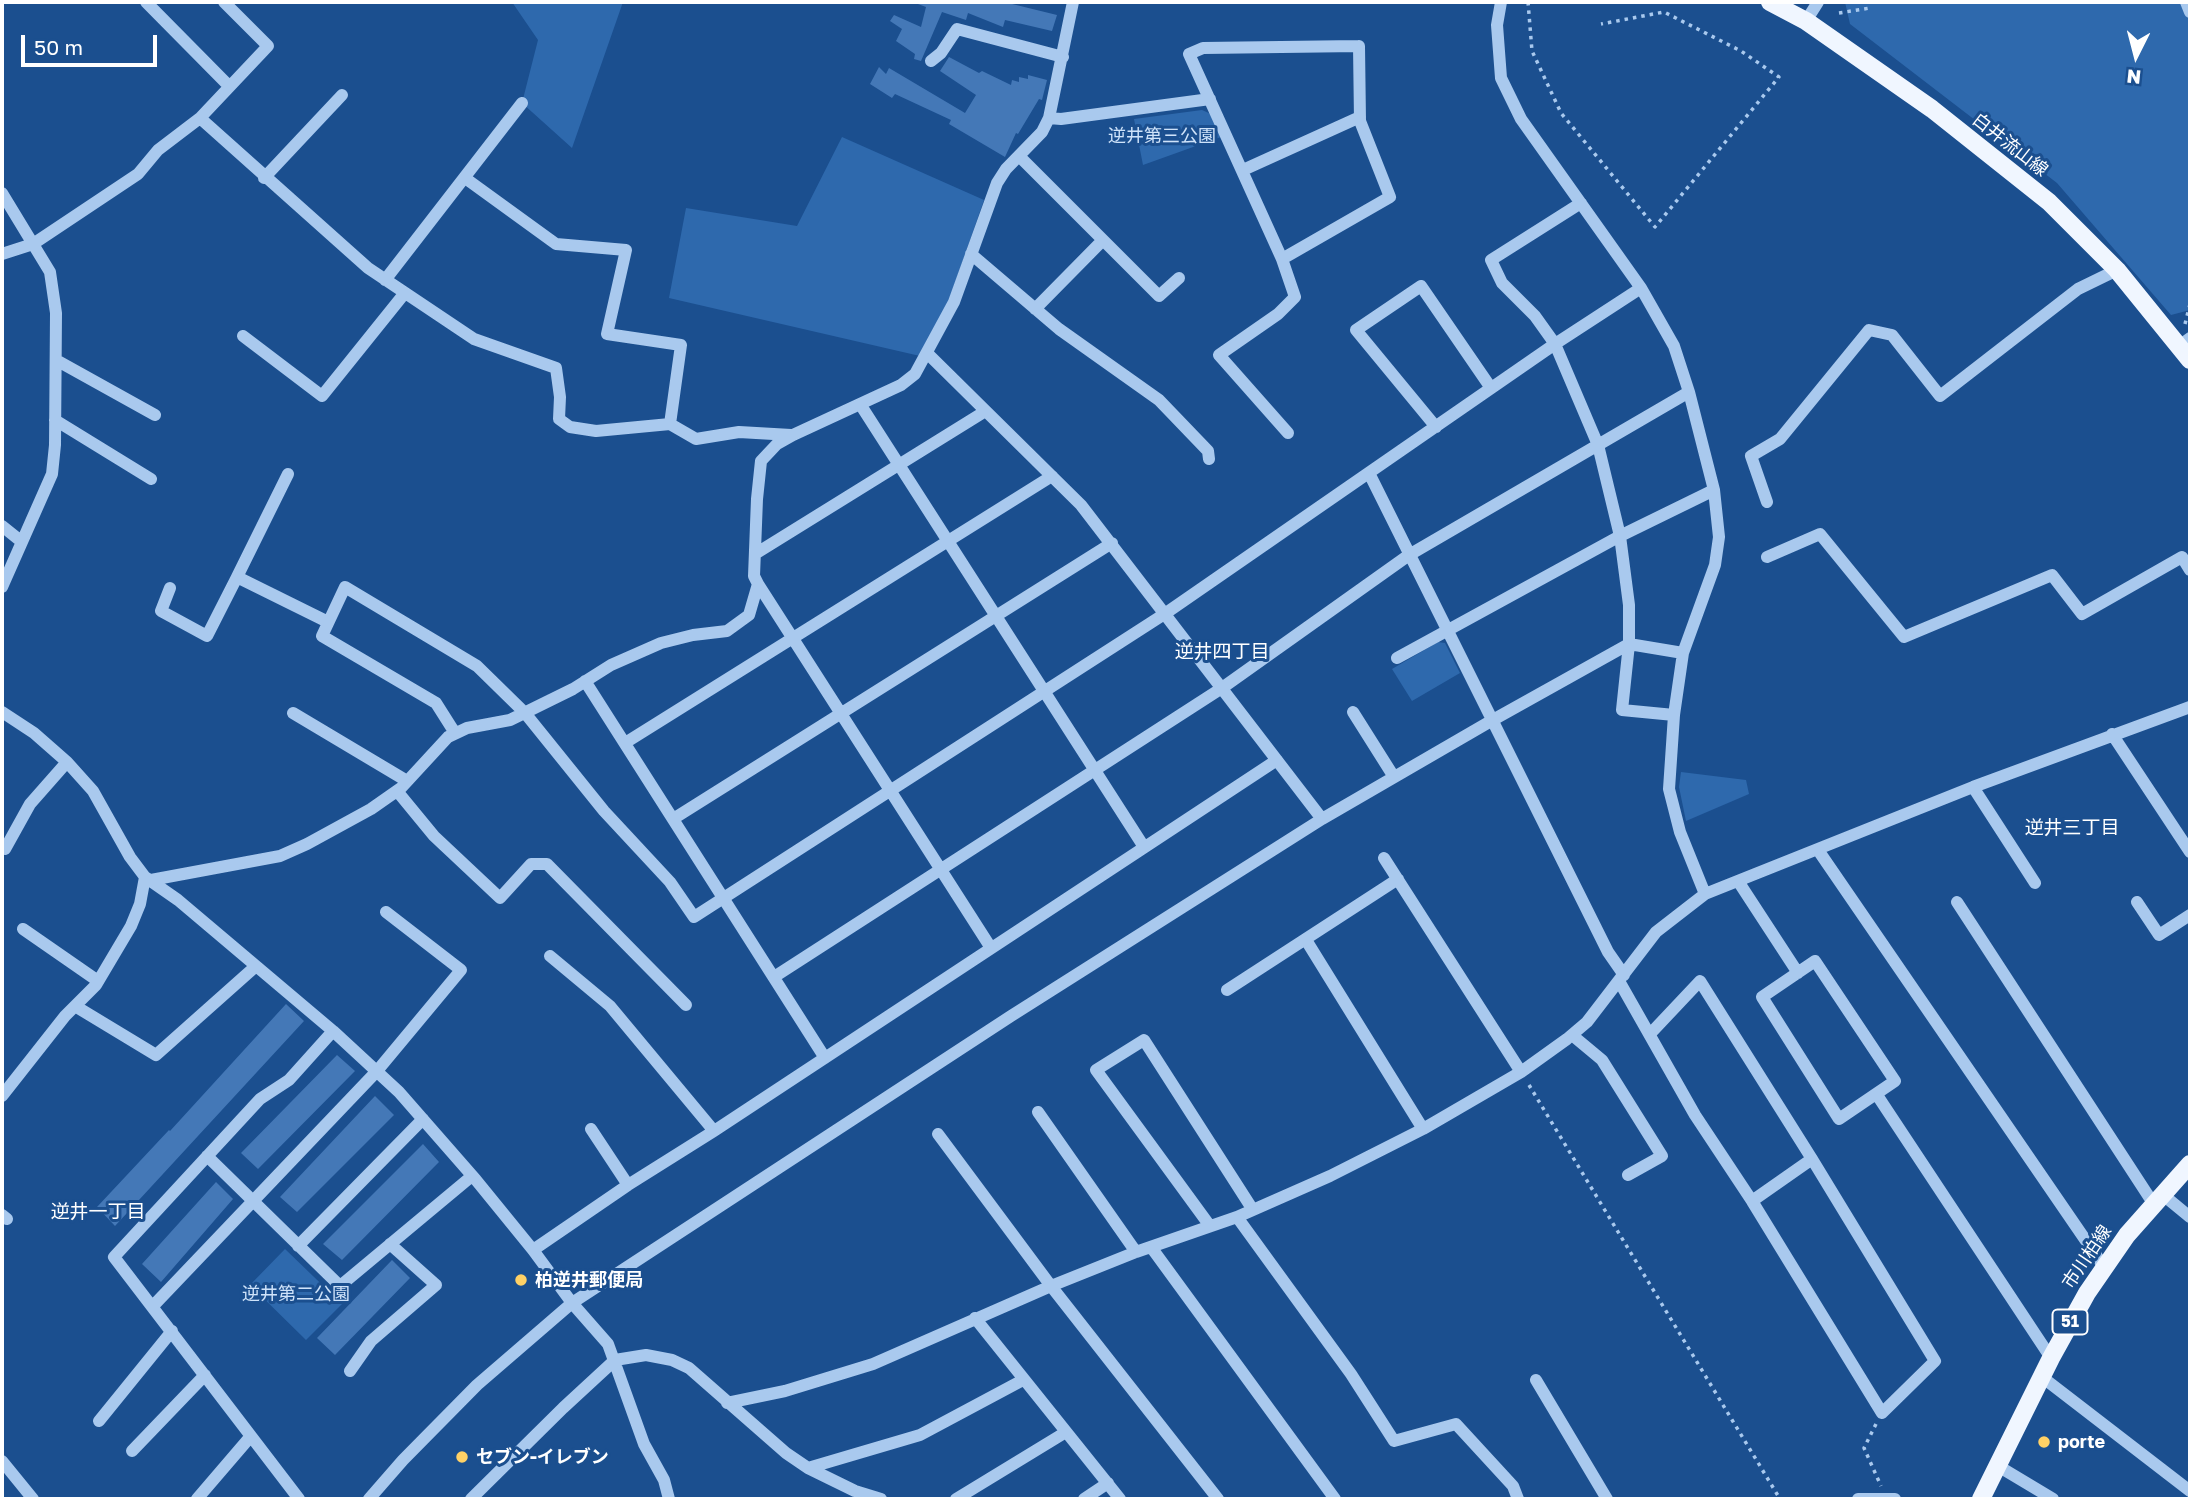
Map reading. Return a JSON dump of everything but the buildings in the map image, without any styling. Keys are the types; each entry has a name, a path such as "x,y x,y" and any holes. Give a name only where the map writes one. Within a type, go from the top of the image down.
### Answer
{"main road":[{"name":"白井流山線","path":"1770,2 1807,21 1931,109 2049,202 2184,342 2190,360"},
{"name":"市川柏線","path":"1981,1499 2051,1358 2104,1267 2158,1199 2190,1164"}],"street":[{"path":"146,2 229,86"},
{"path":"2,254 33,244 138,174 158,150 200,118 268,46 224,2"},
{"path":"991,948 758,584 754,576 757,499 761,461 777,444 901,385 915,374 954,302 997,183 1006,169 1042,132 1049,118 1073,2"},
{"path":"1501,2 1497,26 1501,78 1521,119 1641,288 1674,346 1689,392 1714,490 1719,537 1715,565 1683,653 1674,715 1669,789 1680,832 1705,894"},
{"path":"1807,21 1818,2"},
{"path":"2186,2 2190,12"},
{"path":"931,61 941,53 957,29 1063,57"},
{"path":"1282,259 1390,197 1362,131 1359,46 1203,48 1189,54 1282,259 1295,297 1278,314 1219,355 1287,433"},
{"path":"264,178 342,95"},
{"path":"1049,118 1060,119 1210,99"},
{"path":"385,280 522,103"},
{"path":"1243,170 1360,117"},
{"path":"200,118 264,178 368,268 404,294 474,339 556,368 560,397 559,419 570,427 596,431 670,424 696,439 739,432 793,435"},
{"path":"1019,156 1159,296 1179,278"},
{"path":"465,178 556,244 626,250 607,334 681,345 670,424"},
{"path":"2,193 50,272 56,313 52,474 2,587"},
{"path":"1581,203 1491,260 1502,283 1535,316 1555,344 1598,444 1620,536 1629,605 1629,645 1622,710 1674,715"},
{"path":"1035,309 1103,240"},
{"path":"971,254 1035,309 1159,400 1208,452 1209,460"},
{"path":"1767,502 1751,456 1780,439 1869,330 1892,335 1940,396 2078,289 2117,270"},
{"path":"1436,426 1356,330 1421,286 1491,388"},
{"path":"455,733 436,703 322,636 345,587 477,666 525,713 604,811 670,882 694,917 1166,613 1555,344 1641,288"},
{"path":"243,336 322,396 404,294"},
{"path":"927,354 1081,505 1322,819"},
{"path":"56,360 155,415"},
{"path":"774,977 1222,688 1409,555 1689,392"},
{"path":"860,404 1144,847"},
{"path":"755,554 984,412"},
{"path":"55,420 151,479"},
{"path":"1369,473 1650,1034 1695,1115 1752,1200 1882,1413 1935,1361 1812,1159 1700,981 1650,1034"},
{"path":"170,588 161,611 207,636 288,474"},
{"path":"625,743 1052,476"},
{"path":"1397,658 1620,536 1714,490"},
{"path":"2,526 22,542"},
{"path":"1767,557 1820,534 1905,637 2052,575 2082,614 2182,557 2190,570"},
{"path":"673,819 1112,543"},
{"path":"237,577 328,622"},
{"path":"148,879 280,856 307,844 371,810 402,786 448,737 455,733 510,720 611,665 661,643 684,636 727,631 749,615 758,584"},
{"path":"369,1499 403,1460 477,1385 572,1303 1011,1016 1322,819 1629,645 1683,653"},
{"path":"585,681 825,1058"},
{"path":"727,1403 786,1391 873,1364 1051,1286 1136,1252 1237,1217 1330,1176 1423,1129 1521,1072 1572,1035 1587,1022 1656,932 1705,894 1973,787 2190,707"},
{"path":"2,712 34,733 67,762 93,791 130,857 148,879 333,1031 399,1092 472,1176 533,1250 572,1303 608,1344 644,1444 664,1480 669,1499"},
{"path":"1353,712 1394,777"},
{"path":"293,713 402,786 434,836 500,898 531,864 547,864 686,1005"},
{"path":"2112,734 2190,852"},
{"path":"533,1250 1277,760"},
{"path":"5,849 30,804 67,762"},
{"path":"1973,787 2035,883"},
{"path":"1818,850 2104,1267"},
{"path":"1384,858 1521,1072"},
{"path":"2,1096 27,1061 98,981 131,926 148,879"},
{"path":"1227,990 1398,879"},
{"path":"1738,881 1798,973"},
{"path":"1957,902 2158,1199 2190,1217"},
{"path":"2137,902 2159,935 2190,915"},
{"path":"153,1307 376,1071 461,970 386,912"},
{"path":"23,929 98,981"},
{"path":"1306,940 1423,1129"},
{"path":"550,956 610,1006 713,1131"},
{"path":"1815,961 1895,1080 1839,1119 1762,997 1798,973 1815,961"},
{"path":"75,1006 156,1055 256,966"},
{"path":"299,1499 114,1258 260,1099 289,1080 333,1031"},
{"path":"1572,1035 1602,1059 1662,1156 1628,1175"},
{"path":"1210,1226 1096,1070 1144,1040 1253,1210"},
{"path":"1877,1094 2051,1358"},
{"path":"1038,1112 1136,1252"},
{"path":"298,1246 423,1119"},
{"path":"591,1129 628,1185"},
{"path":"938,1134 1051,1286 1218,1499"},
{"path":"207,1156 340,1286 472,1176"},
{"path":"1752,1200 1812,1159"},
{"path":"1237,1217 1352,1374 1394,1441 1455,1423 1513,1486 1518,1499"},
{"path":"350,1371 371,1341 436,1285 390,1244"},
{"path":"1151,1247 1335,1499"},
{"path":"975,1318 1120,1499"},
{"path":"99,1420 172,1331"},
{"path":"471,1499 615,1360 646,1355 672,1360 689,1368 786,1453 808,1468 855,1492 881,1499"},
{"path":"132,1451 205,1375"},
{"path":"2042,1377 2190,1491"},
{"path":"808,1468 920,1435 1023,1380"},
{"path":"1536,1380 1607,1499"},
{"path":"956,1499 1066,1432"},
{"path":"197,1499 251,1436"},
{"path":"2,1461 33,1499"},
{"path":"1998,1466 2053,1499"},
{"path":"1084,1499 1108,1483"},
{"path":"1858,1499 1890,1499"}],"path":[{"path":"1528,2 1532,51 1561,113 1655,227 1779,77 1741,51 1664,12 1601,24"},
{"path":"1839,13 1870,8"},
{"path":"2185,324 2190,304"},
{"path":"1521,1072 1780,1499"},
{"path":"1882,1413 1864,1447 1890,1499"}],"green space":[{"path":"512,2 623,2 572,148 522,103 538,40"},
{"path":"1845,2 2190,2 2190,310 2171,315 2057,183 1850,24"},
{"name":"逆井第三公園","path":"1202,110 1211,114 1221,137 1143,165 1134,119"},
{"path":"842,137 984,200 948,303 920,356 669,298 686,208 797,226"},
{"path":"1438,642 1445,643 1460,673 1412,701 1392,669"},
{"path":"1681,772 1746,780 1749,794 1686,821 1679,787"},
{"name":"逆井第二公園","path":"285,1249 342,1304 306,1340 250,1285"}],"place":[{"name":"柏逆井郵便局","path":"521,1280"},
{"name":"porte","path":"2044,1442"},
{"name":"セブン-イレブン","path":"462,1457"}],"district":[{"name":"逆井四丁目","path":"1222,652"},
{"name":"逆井三丁目","path":"2072,828"},
{"name":"逆井一丁目","path":"98,1212"}]}
